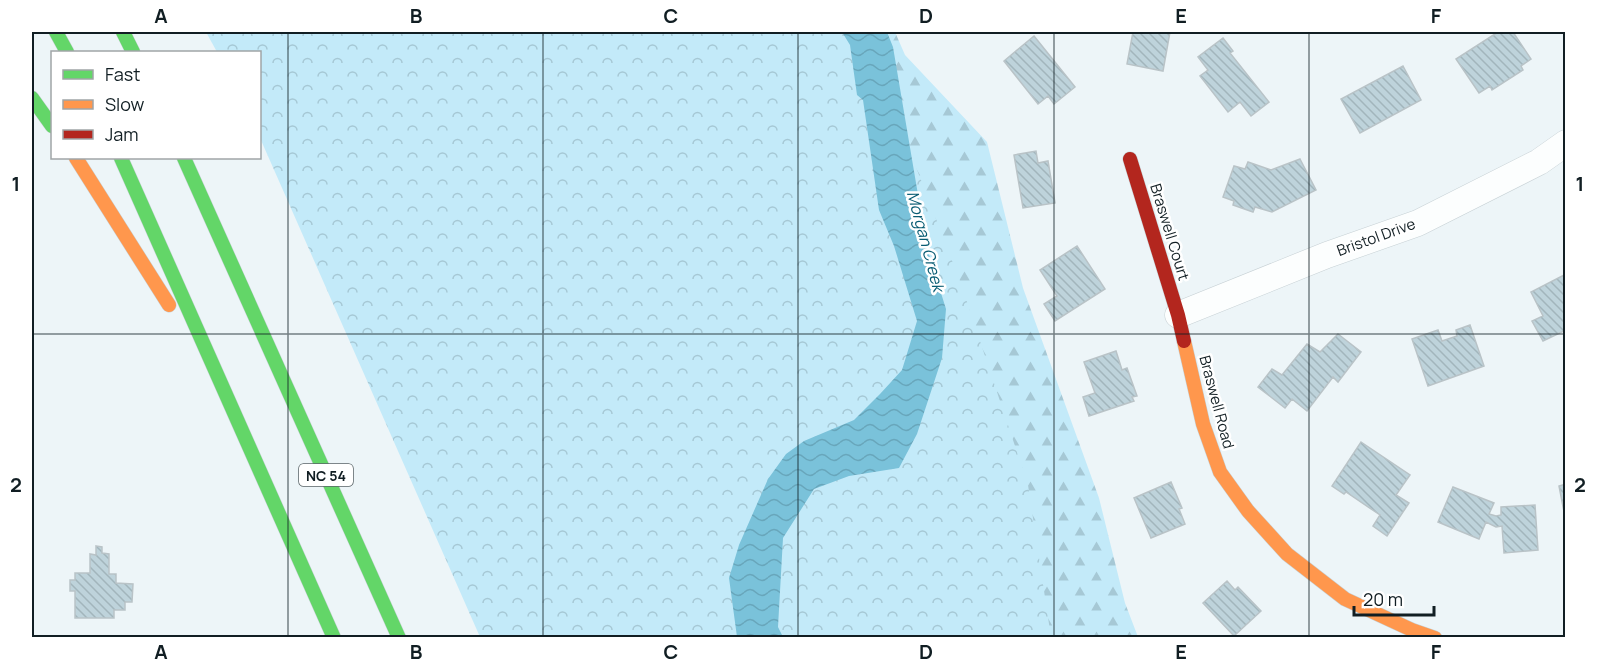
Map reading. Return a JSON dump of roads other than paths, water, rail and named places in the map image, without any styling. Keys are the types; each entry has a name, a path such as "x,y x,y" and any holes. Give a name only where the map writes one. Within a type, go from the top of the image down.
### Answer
{"main road":[{"path":"56,32 67,51"},
{"path":"123,32 132,51"},
{"path":"32,98 51,125"},
{"path":"77,159 233,408"},
{"path":"121,159 334,638"},
{"name":"NC 54","path":"184,159 399,638"},
{"name":"Braswell Court","path":"1130,159 1178,315"},
{"name":"Braswell Road","path":"1178,315 1206,434 1220,472 1248,511 1287,554 1345,599 1412,630 1435,638"}],"street":[{"name":"Bristol Drive","path":"1178,315 1327,255 1418,222 1539,162 1566,142"}],"water":[{"path":"842,32 887,32 893,47 927,248 946,309 942,358 917,434 899,468 849,476 814,489 783,538 778,627 783,637 737,637 729,578 739,545 768,479 786,454 804,441 854,420 880,394 902,370 917,321 894,246 879,210 863,100 857,95 850,45"}],"water label":[{"name":"Morgan Creek","path":"926,241"}]}
